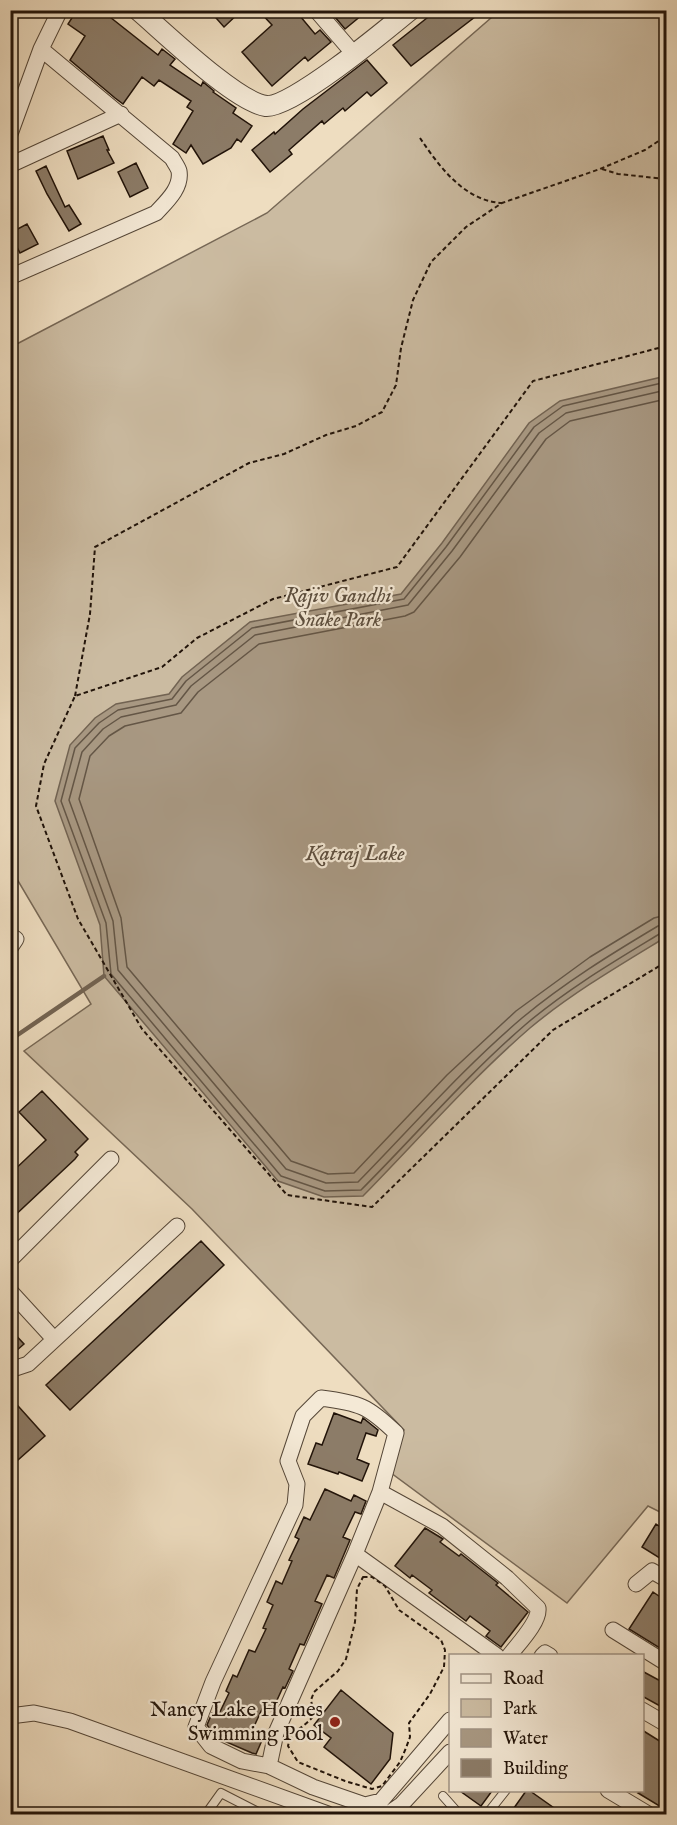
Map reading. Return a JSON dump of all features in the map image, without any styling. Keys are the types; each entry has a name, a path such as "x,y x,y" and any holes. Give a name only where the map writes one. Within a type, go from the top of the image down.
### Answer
{"street":[{"path":"10,134 41,49 60,10"},
{"path":"138,10 234,92 253,103 269,106 286,102 354,54 410,10"},
{"path":"316,10 354,54"},
{"path":"10,277 156,213 178,184 179,171 172,158 41,49"},
{"path":"10,165 121,114"},
{"path":"10,935 16,939 10,948"},
{"path":"10,1260 111,1159"},
{"path":"10,1370 28,1364 177,1226"},
{"path":"10,1291 54,1339"},
{"path":"269,1766 276,1733 380,1492 396,1433 374,1412 350,1402 321,1398 303,1416 288,1461 297,1484 295,1505 213,1682 196,1727 211,1746 242,1761 269,1766 313,1787 365,1805 381,1801 449,1721"},
{"path":"380,1492 442,1526 507,1578 538,1608 538,1614 530,1628 510,1654"},
{"path":"355,1554 494,1654"},
{"path":"636,1584 652,1571 666,1579"},
{"path":"614,1630 666,1663"},
{"path":"644,1711 666,1724"},
{"path":"10,1716 34,1713 70,1721 319,1813"},
{"path":"388,1815 401,1805 449,1753"},
{"path":"610,1792 648,1815"}],"lane":[{"path":"487,1815 505,1792"},
{"path":"206,1815 222,1793 262,1815"},
{"path":"443,1796 459,1815"}],"path":[{"path":"666,136 645,150 600,169 502,203 466,227 431,262 413,300 401,348 396,385 382,412 356,426 326,435 284,454 249,463 95,547 90,614 75,696 44,764 36,806 78,919 142,1029 286,1195 372,1207 553,1030 666,962"},
{"path":"420,138 439,166 460,187 492,202 502,203"},
{"path":"600,169 618,174 666,179"},
{"path":"75,696 162,667 197,638 273,599 397,567 533,381 666,346"},
{"path":"363,1577 372,1577 385,1586 399,1610 441,1640 445,1650 444,1667 433,1690 409,1723 410,1737 406,1748 400,1762 382,1786 372,1789 345,1782 298,1762 288,1746 291,1736 314,1715 311,1700 314,1692 338,1671 346,1659 355,1622 357,1589 363,1577"}],"green space":[{"name":"Rajiv Gandhi Snake Park","path":"499,11 666,11 666,1515 648,1506 567,1603 387,1470 404,1430 192,1209 24,1051 91,1004 11,869 11,347 267,213"}],"water":[{"name":"Katraj Lake","path":"666,376 666,937 579,991 530,1028 465,1089 363,1196 324,1197 278,1181 104,976 100,925 55,801 70,745 95,718 116,704 169,694 182,677 250,622 401,594 442,543 529,423 560,401"}],"building":[{"path":"77,10 101,10 158,55 162,49 175,59 170,65 201,86 203,82 236,108 233,113 252,126 241,142 237,139 231,148 203,164 191,145 186,153 173,144 193,111 187,107 191,101 159,80 154,86 142,77 123,104 115,98 70,60 85,36 68,24"},
{"path":"209,10 242,10 224,27"},
{"path":"258,10 295,10 315,34 320,30 331,42 308,61 305,57 272,86 242,52 272,25"},
{"path":"343,10 368,10 345,29 335,17"},
{"path":"437,10 484,10 411,66 393,45"},
{"path":"367,60 387,83 371,96 367,92 345,111 343,108 324,124 322,121 289,150 292,154 270,172 252,150"},
{"path":"103,136 114,163 78,179 67,151"},
{"path":"136,163 148,188 130,197 118,172"},
{"path":"46,166 65,207 69,205 81,224 69,231 36,171"},
{"path":"27,224 38,244 20,253 10,233"},
{"path":"42,1091 88,1139 75,1152 78,1155 75,1159 10,1220 10,1174 46,1140 19,1112"},
{"path":"201,1241 224,1265 70,1410 46,1385"},
{"path":"10,1329 24,1344 10,1356"},
{"path":"10,1397 45,1436 10,1467"},
{"path":"334,1413 361,1423 363,1418 378,1430 376,1436 366,1433 357,1459 369,1464 362,1481 308,1464 316,1443 322,1445"},
{"path":"325,1489 351,1501 354,1495 366,1501 361,1514 355,1512 343,1537 350,1540 334,1578 327,1575 315,1601 322,1604 304,1645 300,1644 289,1669 293,1671 285,1688 283,1687 272,1711 263,1707 251,1733 263,1738 256,1754 252,1753 217,1738 207,1725 212,1713 218,1716 229,1693 226,1691 233,1675 237,1677 249,1650 255,1652 266,1629 263,1628 273,1605 267,1602 276,1581 282,1584 292,1561 289,1560 299,1539 295,1537 304,1517 310,1520"},
{"path":"656,1524 666,1531 666,1562 642,1547"},
{"path":"425,1528 443,1539 440,1542 459,1556 461,1554 498,1583 496,1585 528,1612 501,1647 486,1636 490,1631 470,1616 466,1621 429,1593 432,1590 412,1575 410,1578 395,1566"},
{"path":"653,1592 666,1601 666,1645 663,1650 629,1629"},
{"path":"644,1672 666,1684 666,1695 660,1706 644,1697"},
{"path":"341,1690 393,1733 390,1759 371,1784 324,1747 331,1738 314,1725"},
{"path":"644,1731 666,1745 666,1771 661,1780 666,1784 666,1810 638,1793 644,1792"},
{"path":"461,1792 491,1792 481,1806"},
{"path":"525,1792 531,1792 564,1815 509,1815"}],"waterway":[{"path":"10,1042 104,976"}],"place":[{"name":"Nancy Lake Homes Swimming Pool","path":"335,1722"}]}
